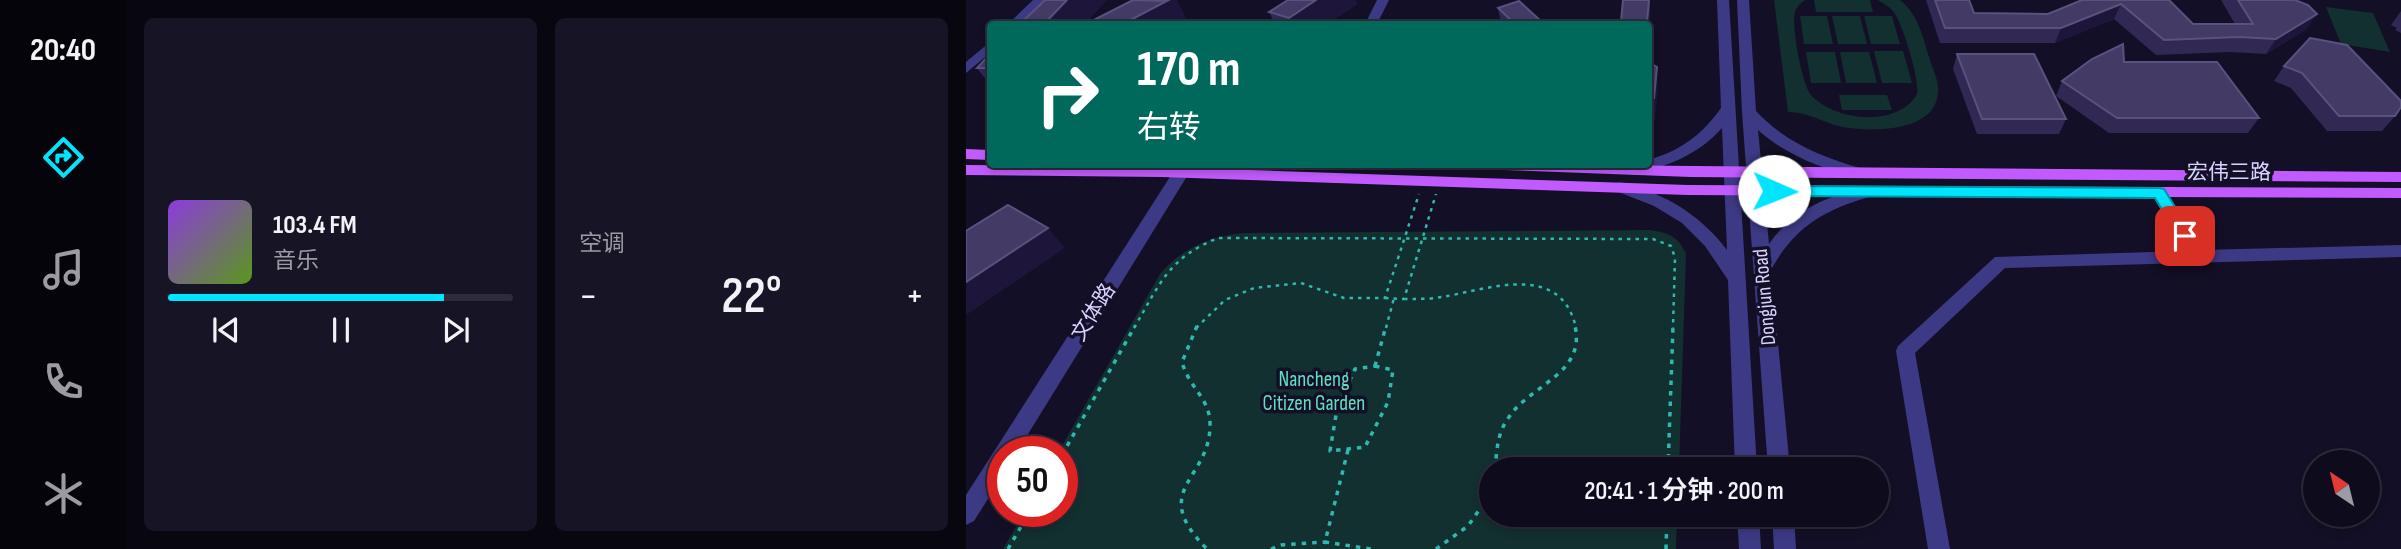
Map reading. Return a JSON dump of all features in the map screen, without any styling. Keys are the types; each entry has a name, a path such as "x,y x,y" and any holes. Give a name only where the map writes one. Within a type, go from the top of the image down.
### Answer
{"main road":[{"path":"966,154 987,155"},
{"name":"宏伟三路","path":"1580,168 1731,172 2401,177"},
{"name":"宏伟三路","path":"966,170 1181,173 1756,191 2401,193"}],"street":[{"path":"1017,21 1040,0"},
{"path":"1372,21 1383,0"},
{"name":"Dongjun Road","path":"1723,0 1745,457"},
{"name":"Dongjun Road","path":"1743,0 1749,112 1778,457"},
{"path":"966,69 987,49"},
{"path":"1652,164 1682,154 1704,141 1727,110"},
{"path":"1749,112 1763,129 1786,146 1816,162 1857,173"},
{"path":"1632,170 1638,168"},
{"name":"文体路","path":"1015,436 1181,173"},
{"path":"1622,187 1678,210 1702,228 1736,277"},
{"path":"1762,270 1774,244 1792,225 1815,208 1870,191"},
{"path":"2159,193 2197,257"},
{"path":"1939,549 1905,351 2001,261 2401,251"},
{"name":"文体路","path":"966,514 987,481"},
{"path":"1749,527 1750,549"},
{"path":"1784,527 1785,549"}],"path":[{"path":"1385,298 1405,236 1432,181"},
{"path":"1404,299 1423,236 1432,181"},
{"path":"1073,436 1168,269 1196,247 1218,238 1423,236 1653,239 1671,246 1675,258 1668,457"},
{"path":"1207,549 1188,534 1182,511 1182,489 1204,447 1209,427 1209,408 1189,384 1182,362 1198,323 1224,300 1278,283 1301,283 1344,298 1440,298 1514,282 1556,293 1572,311 1577,333 1576,351 1564,370 1517,406 1507,419 1498,437 1496,457"},
{"path":"1375,366 1394,298"},
{"path":"1375,366 1393,370 1388,402 1365,447 1348,450 1330,451 1337,409 1355,369 1375,366"},
{"path":"1323,549 1348,450"},
{"path":"1436,549 1448,544 1470,524 1479,511"},
{"path":"1009,549 1021,527"},
{"path":"1666,549 1667,527"},
{"path":"1271,549 1281,545 1325,542 1371,549"}],"green space":[{"path":"1774,0 1805,0 1798,6 1794,19 1801,68 1811,95 1835,111 1866,117 1896,112 1908,105 1917,94 1913,66 1898,20 1891,9 1878,0 1900,0 1917,21 1924,39 1938,85 1934,105 1926,115 1914,122 1885,129 1843,127 1788,112"},
{"path":"1814,0 1870,0 1873,12 1816,12"},
{"path":"2326,7 2373,13 2390,52 2341,44"},
{"path":"1800,16 1827,16 1833,44 1804,44"},
{"path":"1832,16 1860,16 1867,44 1838,44"},
{"path":"1864,16 1892,16 1900,44 1871,44"},
{"path":"1874,51 1903,51 1912,83 1882,83"},
{"path":"1806,52 1835,52 1841,83 1811,83"},
{"path":"1840,52 1869,52 1877,83 1846,83"},
{"path":"1839,95 1887,95 1892,110 1842,110"},
{"name":"Nancheng Citizen Garden","path":"1650,230 1672,236 1686,254 1679,457 1479,457 1479,527 1677,527 1676,549 1003,549 1016,527 1078,527 1078,436 1068,436 1160,274 1177,257 1197,245 1218,237 1242,233"}],"building":[{"path":"1045,0 1067,0 1047,21 1023,21"},
{"path":"1133,0 1167,1 1129,21 1092,21"},
{"path":"1288,0 1316,0 1289,18 1269,12"},
{"path":"1623,0 1649,0 1647,21 1621,21"},
{"path":"1935,0 1969,0 1974,13 2048,14 2082,0 2169,0 2193,24 2253,24 2238,0 2295,0 2308,5 2317,14 2276,39 2239,37 2164,40 2121,4 2061,28 1945,28"},
{"path":"1519,1 1541,21 1512,21 1498,8"},
{"path":"2310,38 2347,45 2401,101 2401,107 2395,116 2339,116 2302,73 2284,66"},
{"path":"2123,44 2124,62 2217,62 2259,118 2117,118 2062,81 2092,59"},
{"path":"1957,54 2034,54 2066,119 1982,119"},
{"path":"987,57 987,68 977,68"},
{"path":"1652,64 1657,67 1652,99"},
{"path":"1008,205 1048,228 966,282 966,231"}],"route":[{"path":"1774,191 2159,193 2185,236"}]}
